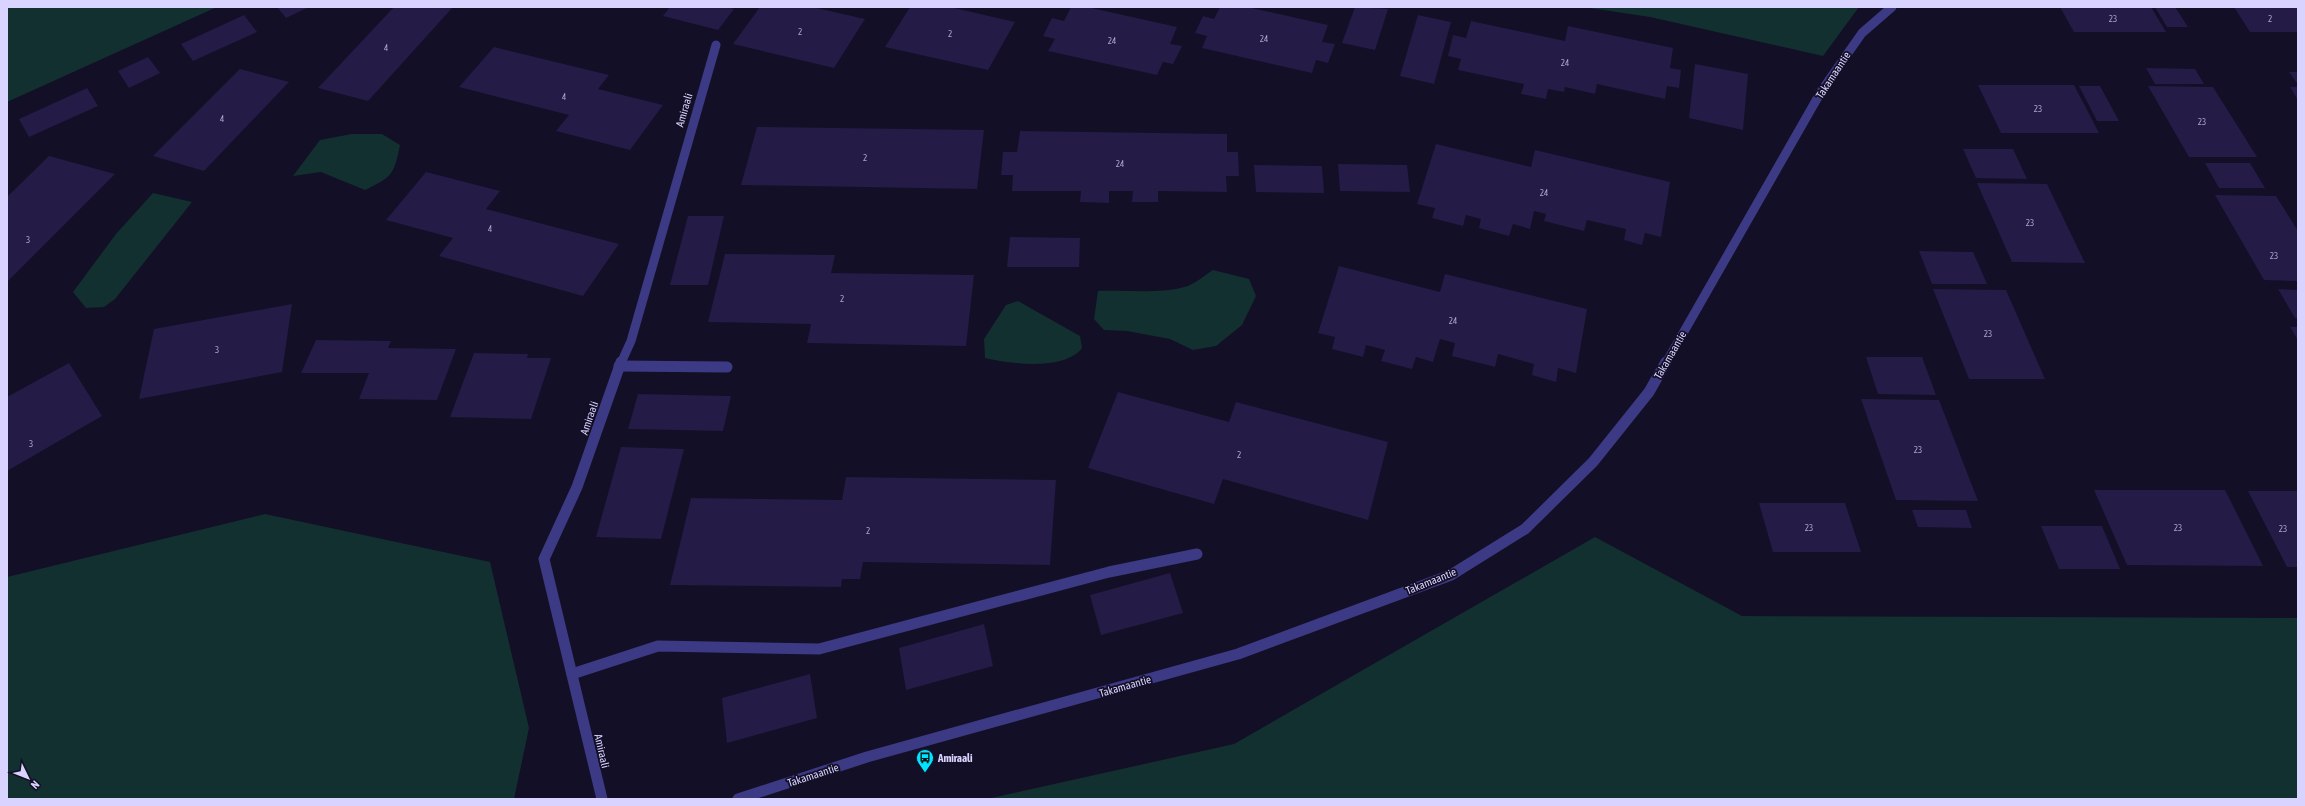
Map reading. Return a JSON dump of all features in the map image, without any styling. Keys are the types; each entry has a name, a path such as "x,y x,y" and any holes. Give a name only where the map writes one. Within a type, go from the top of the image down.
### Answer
{"street":[{"name":"Takamaantie","path":"738,799 867,757 1238,654 1451,575 1525,529 1593,462 1649,392 1822,90 1862,33 1892,7"},
{"name":"Amiraali","path":"602,799 544,559 577,488 619,366 631,341 716,45"},
{"path":"619,366 727,367"},
{"path":"572,674 658,646 819,649 1108,572 1197,554"}],"green space":[{"path":"7,7 217,7 7,102"},
{"path":"1583,7 1859,7 1823,56 1650,17"},
{"path":"352,134 382,134 400,145 393,169 381,182 365,190 321,172 293,176 320,140"},
{"path":"153,193 192,202 115,299 104,307 86,308 73,292 116,234"},
{"path":"1213,270 1249,279 1256,296 1242,325 1216,346 1193,350 1170,339 1127,331 1104,330 1094,319 1098,291 1153,291 1174,289 1192,284"},
{"path":"1018,301 1080,336 1082,348 1074,355 1063,360 1050,363 1022,364 985,358 984,339 1006,305"},
{"path":"265,514 490,562 529,728 514,799 7,799 7,577"},
{"path":"1595,537 1742,616 2298,618 2298,799 987,799 1234,744"}],"building":[{"path":"277,7 309,7 286,18"},
{"path":"394,7 453,7 368,101 318,88"},
{"path":"670,7 727,7 734,9 718,30 663,16"},
{"path":"760,7 812,7 865,19 834,68 733,44"},
{"path":"910,7 950,7 1015,22 988,70 885,47"},
{"path":"1071,7 1087,7 1177,27 1170,44 1182,46 1173,64 1163,62 1157,75 1048,51 1055,39 1043,36 1052,18 1064,21"},
{"path":"1220,7 1247,7 1328,25 1322,42 1335,44 1328,63 1316,60 1312,73 1202,48 1207,36 1195,33 1203,16 1214,19"},
{"path":"1355,7 1388,9 1375,50 1342,43"},
{"path":"2060,7 2151,7 2166,32 2074,32"},
{"path":"2155,7 2175,7 2188,27 2167,27"},
{"path":"2234,7 2298,7 2298,32 2250,32"},
{"path":"244,15 257,32 193,61 181,44"},
{"path":"1418,15 1451,22 1434,84 1400,76"},
{"path":"1471,21 1565,41 1568,26 1673,48 1670,68 1681,70 1679,88 1667,86 1665,99 1597,84 1595,94 1565,87 1564,92 1548,89 1546,99 1521,94 1524,84 1458,70 1461,59 1448,56 1453,35 1466,38"},
{"path":"494,47 609,75 598,89 663,105 630,150 556,131 569,115 459,87"},
{"path":"148,57 160,73 129,88 118,71"},
{"path":"1695,64 1748,74 1743,130 1689,118"},
{"path":"2146,68 2195,69 2204,84 2155,84"},
{"path":"240,69 289,82 204,171 153,156"},
{"path":"2289,72 2298,72 2298,83 2296,82"},
{"path":"1978,85 2074,85 2099,133 2001,133"},
{"path":"2079,86 2100,86 2119,121 2097,121"},
{"path":"2148,86 2213,87 2257,157 2189,157"},
{"path":"2290,87 2298,87 2298,100"},
{"path":"87,88 98,106 29,137 19,119"},
{"path":"757,127 984,130 977,189 741,185"},
{"path":"1020,131 1227,134 1227,152 1238,152 1239,176 1226,176 1227,192 1158,191 1158,202 1132,202 1133,191 1109,191 1109,203 1080,202 1081,191 1012,191 1013,175 1001,175 1003,152 1017,152"},
{"path":"1436,144 1531,167 1535,150 1670,182 1661,237 1645,233 1642,245 1624,240 1626,229 1587,220 1584,231 1544,221 1546,214 1534,211 1530,229 1513,224 1509,236 1479,228 1481,219 1466,215 1463,226 1432,218 1435,208 1417,204"},
{"path":"1963,149 2013,149 2027,179 1976,178"},
{"path":"49,156 115,174 7,282 7,197"},
{"path":"2205,163 2250,163 2265,188 2219,188"},
{"path":"1338,164 1407,165 1410,192 1340,191"},
{"path":"1254,165 1322,166 1324,193 1256,192"},
{"path":"426,172 500,191 486,209 619,244 583,296 439,256 453,238 386,220"},
{"path":"1977,183 2047,184 2085,263 2012,262"},
{"path":"2215,195 2276,196 2298,231 2298,281 2264,280"},
{"path":"688,216 724,216 708,285 670,285"},
{"path":"1010,237 1080,238 1079,267 1007,267"},
{"path":"1919,251 1973,252 1987,284 1932,284"},
{"path":"725,254 835,255 831,273 974,275 966,346 807,343 811,324 708,322"},
{"path":"1339,266 1440,292 1445,274 1587,309 1576,373 1558,368 1556,382 1532,375 1534,364 1498,354 1495,367 1452,356 1455,343 1440,339 1433,362 1416,357 1412,369 1381,361 1385,350 1366,345 1363,357 1332,349 1335,337 1318,333"},
{"path":"1933,289 2006,290 2045,379 1969,379"},
{"path":"2278,289 2298,290 2298,318 2295,318"},
{"path":"292,304 282,372 139,399 154,329"},
{"path":"2290,327 2298,327 2298,340"},
{"path":"316,340 391,341 388,348 456,349 437,400 359,399 369,373 301,373"},
{"path":"474,353 528,354 527,358 551,358 531,419 450,417"},
{"path":"1866,357 1922,357 1936,395 1878,394"},
{"path":"69,363 102,416 7,471 7,397"},
{"path":"1118,392 1229,422 1236,402 1388,442 1368,520 1223,479 1214,504 1088,468"},
{"path":"638,394 731,396 723,431 628,429"},
{"path":"1861,399 1939,400 1978,501 1896,500"},
{"path":"621,447 684,449 661,539 596,537"},
{"path":"846,477 1056,480 1050,565 863,562 860,579 842,579 841,587 670,585 691,498 842,500"},
{"path":"2094,490 2225,490 2263,566 2127,565"},
{"path":"2248,491 2298,491 2298,567 2287,567"},
{"path":"1759,503 1845,503 1861,552 1773,552"},
{"path":"1912,510 1966,510 1972,528 1918,527"},
{"path":"2041,526 2102,526 2120,569 2059,569"},
{"path":"1170,573 1183,613 1101,635 1090,595"},
{"path":"984,624 993,666 906,690 899,648"},
{"path":"810,674 817,718 727,743 722,698"}],"place":[{"name":"Amiraali","path":"925,773"}]}
